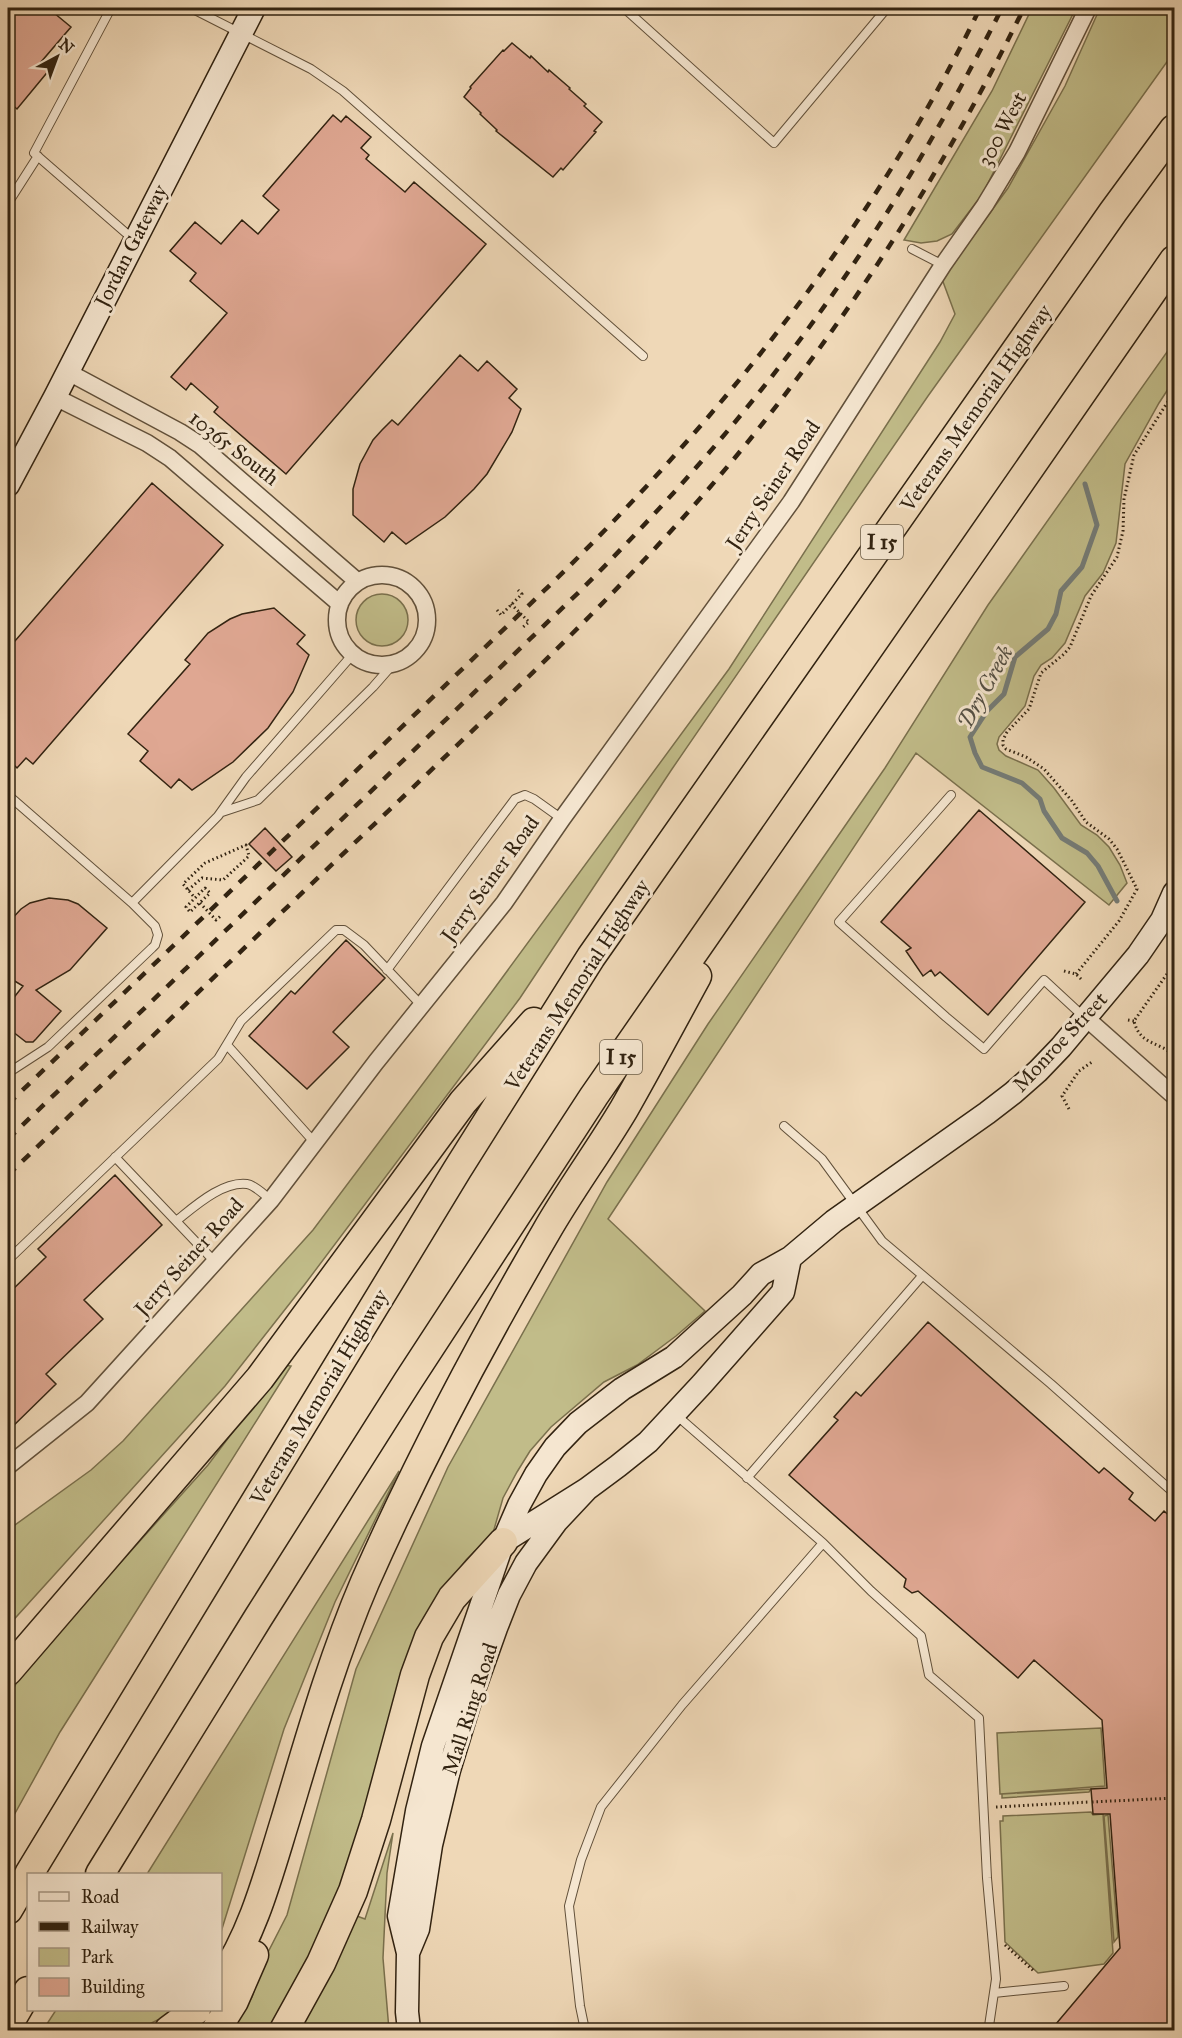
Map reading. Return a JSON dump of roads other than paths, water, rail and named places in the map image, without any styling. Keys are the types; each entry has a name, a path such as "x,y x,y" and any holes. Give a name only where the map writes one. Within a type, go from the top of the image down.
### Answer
{"highway":[{"name":"Veterans Memorial Highway","path":"30,1873 451,1180 591,957 1106,222 1174,129"},
{"name":"I 15","path":"101,1873 258,1618 408,1381 594,1096 1174,261"},
{"path":"222,1979 240,1949 266,1883 337,1654 388,1532 507,1300 569,1192 623,1111 771,840"},
{"path":"8,1671 260,1378 463,1102 591,957"},
{"path":"8,1648 126,1532"},
{"path":"284,2031 321,1963 353,1891 376,1820 415,1675 429,1637 452,1598 503,1542"},
{"name":"Veterans Memorial Highway","path":"8,1911 27,1878"},
{"path":"216,2031 234,2001 254,1957 259,1940 266,1883"},
{"path":"14,2015 27,1993"},
{"path":"168,2031 195,2011"}],"street":[{"name":"Jordan Gateway","path":"8,485 254,8"},
{"name":"300 West","path":"943,265 985,205 1017,152 1088,8"},
{"name":"Jerry Seiner Road","path":"8,1466 87,1403 271,1200 376,1062 504,903 790,502 943,265"},
{"name":"10365 South","path":"68,372 200,445 358,582"},
{"path":"55,397 147,443 170,458 340,604"},
{"path":"372,576 393,576 411,586 422,598 427,619 422,640 408,656 394,663 372,663 362,660 345,646 338,631 337,614 347,591 358,582 372,576"},
{"name":"Monroe Street","path":"857,1205 1013,1093 1038,1071 1138,955 1162,920 1174,893"},
{"path":"1086,1018 1174,1096"},
{"name":"Mall Ring Road","path":"409,2031 408,1953 399,1916 417,1811 440,1727 503,1542 519,1505 536,1474 555,1447 578,1423 622,1389 674,1357 742,1295 761,1274 790,1258 857,1205"},
{"name":"Mall Ring Road","path":"503,1542 586,1489 648,1442 783,1292 790,1258"},
{"name":"Mall Ring Road","path":"408,1953 418,1929 431,1845 449,1770 496,1628 509,1595 526,1563 556,1521 586,1489"}],"lane":[{"path":"111,8 34,153 134,240"},
{"path":"191,8 311,69 343,91 643,356"},
{"path":"624,8 774,143 887,8"},
{"path":"8,203 38,156"},
{"path":"912,249 943,265"},
{"path":"132,903 221,812 246,777 353,654"},
{"path":"221,812 258,800 373,687 394,663"},
{"path":"8,795 132,903 154,926 158,935 155,945 48,1047 8,1074"},
{"path":"387,970 515,800 525,795 562,819"},
{"path":"951,795 839,922 984,1049 1044,980 1086,1018"},
{"path":"8,1260 218,1059 241,1021 336,930 344,930 352,935 422,1006"},
{"path":"227,1045 315,1143"},
{"path":"784,1126 822,1159 882,1241 1051,1384 1174,1493"},
{"path":"115,1157 215,1263"},
{"path":"176,1221 200,1202 230,1185 249,1184 271,1200"},
{"path":"747,1478 922,1275"},
{"path":"675,1414 823,1543 921,1636 929,1675 979,1718 987,1878 996,1979 989,2026 985,2031"},
{"path":"585,2031 569,1906 581,1860 601,1807 682,1705 823,1543"},
{"path":"994,1993 1064,1986"}],"waterway":[{"name":"Dry Creek","path":"1085,484 1097,525 1082,567 1061,591 1056,614 1048,629 1015,657 1004,694 987,711 970,737 982,767 1022,783 1040,799 1044,811 1062,838 1087,853 1098,866 1117,901"}],"railway":[{"path":"8,1104 550,585 675,455 734,386 843,242 893,166 980,8"},
{"path":"8,1139 579,592 701,462 747,408 835,292 923,153 1002,8"},
{"path":"8,1175 581,625 707,490 787,392 863,287 932,178 1024,8"}]}
